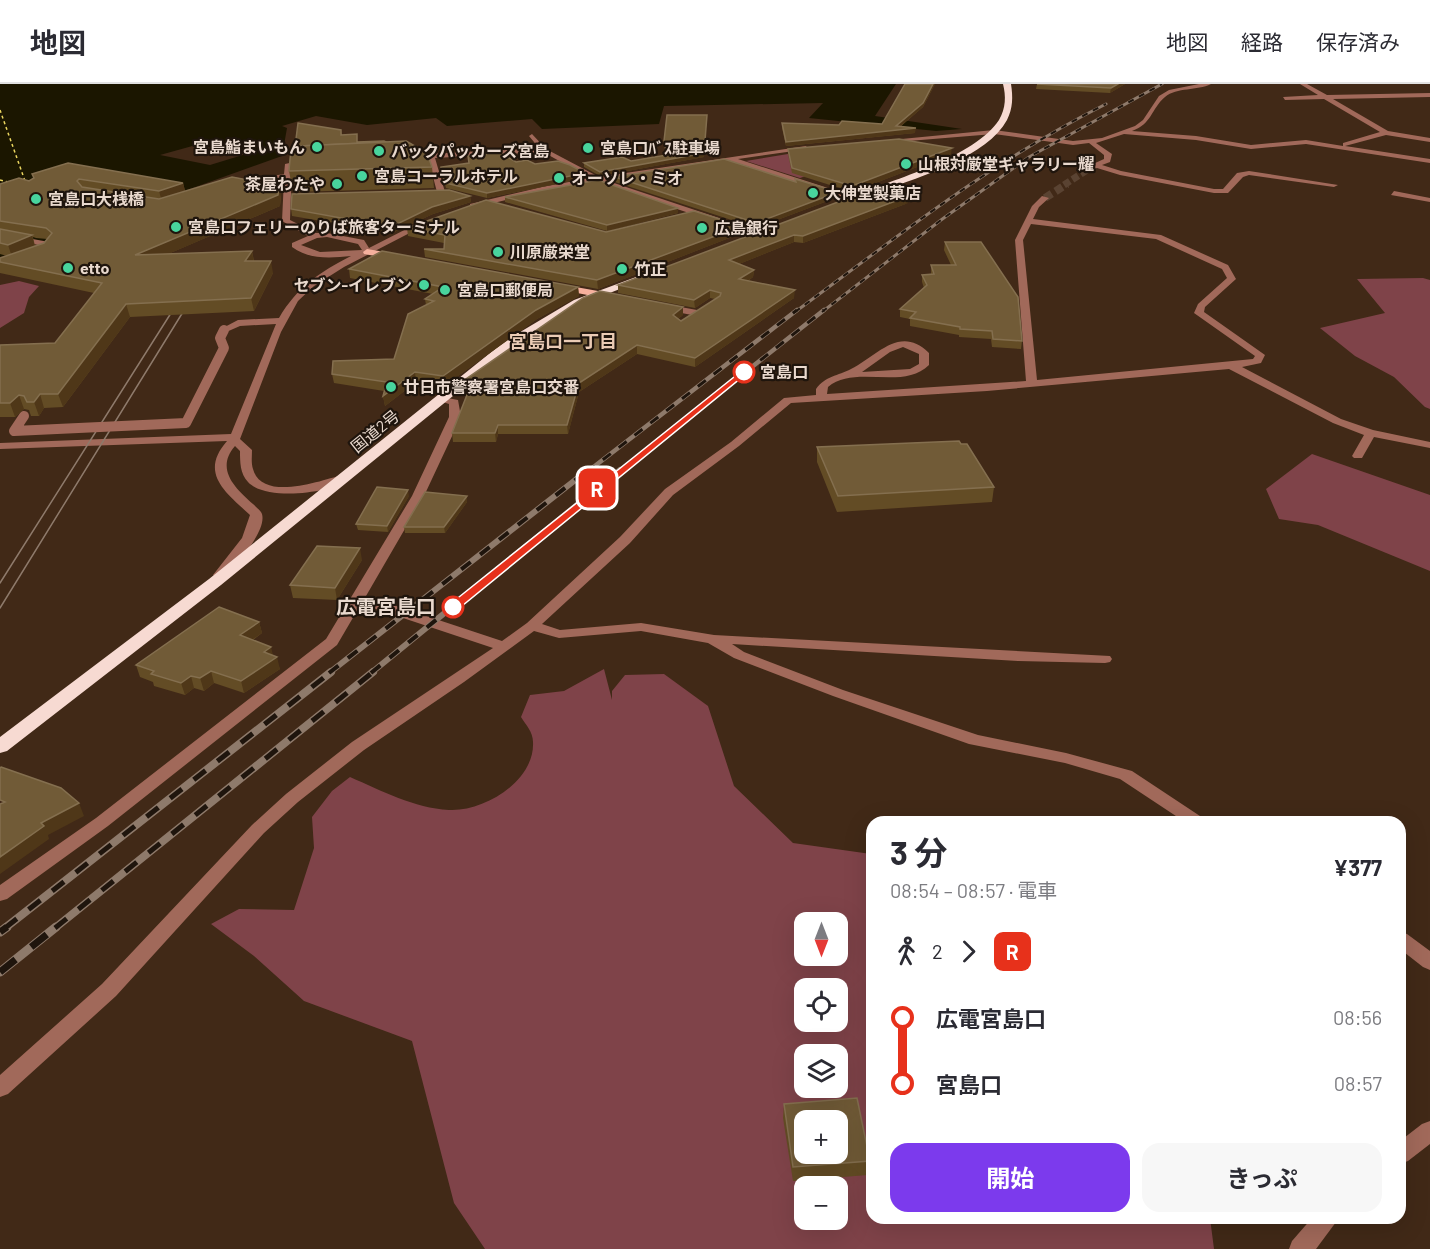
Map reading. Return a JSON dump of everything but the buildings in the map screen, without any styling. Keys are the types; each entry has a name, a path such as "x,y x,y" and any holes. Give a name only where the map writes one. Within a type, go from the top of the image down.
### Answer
{"highway":[{"path":"833,206 957,157 994,132 1010,103 1007,84"},
{"path":"736,242 763,232"},
{"name":"国道2号","path":"0,747 214,582 441,398 526,333 578,302 650,275"}],"main road":[{"path":"367,252 404,258"},
{"path":"552,286 598,294"}],"street":[{"path":"876,142 994,132 1073,143 1091,142 1126,133 1145,121 1161,97 1171,91 1208,84"},
{"path":"1303,84 1386,133 1430,140"},
{"path":"1422,87 1430,89"},
{"path":"1285,98 1328,99 1430,95"},
{"path":"1126,133 1196,138 1251,147 1306,142 1430,160"},
{"path":"1339,146 1386,133"},
{"path":"532,135 544,150 598,179 696,213 763,232"},
{"path":"1087,170 1107,160 1108,154 1091,142"},
{"path":"467,208 598,179 725,158 819,147"},
{"path":"396,157 544,150"},
{"path":"431,156 441,192"},
{"path":"725,158 855,198"},
{"path":"314,161 288,166 286,221 315,236 357,241 363,244 367,252"},
{"path":"1098,166 1120,173 1214,190 1225,190 1240,175 1249,173 1334,184"},
{"path":"218,186 260,177 288,176"},
{"path":"429,192 450,192"},
{"path":"1394,193 1430,200"},
{"path":"286,196 298,196"},
{"path":"466,197 507,209"},
{"path":"1032,384 1019,240 1027,221 1045,198"},
{"path":"674,219 696,213"},
{"path":"214,582 251,534 256,519 256,514 230,491 221,475 222,457 225,448 234,439 281,321 294,300 305,289 333,270 398,235 438,218"},
{"path":"0,1089 109,990 258,829 292,798 358,746 505,647 532,626 610,555 669,492 735,444 788,400 1032,384 1257,361 1260,355 1199,313 1201,306 1232,279 1225,267 1168,240 1146,234 1027,221"},
{"path":"0,234 49,245 48,248 0,267"},
{"path":"315,236 295,245 304,251 324,254 367,252"},
{"path":"598,294 620,298"},
{"path":"653,304 701,310 680,324"},
{"path":"24,416 14,431 186,423 224,348 225,345 220,338 224,330 238,323 281,321"},
{"path":"822,398 821,390 826,382 845,376 890,347 912,347 924,353 922,368 912,372 845,376"},
{"path":"866,364 873,372 883,374"},
{"path":"1230,365 1337,421 1370,433 1430,445"},
{"path":"0,894 102,822 302,668 332,642 418,496 454,417 454,402 441,398"},
{"path":"1358,456 1370,433"},
{"path":"0,446 234,439 246,450 244,466 249,475 272,490 295,491 342,479"},
{"path":"357,598 505,647"},
{"path":"532,626 559,634 641,627 712,639 1018,657 1105,659"},
{"path":"712,639 739,655 827,689 975,740 1066,758 1126,775 1188,816"},
{"path":"1406,944 1430,962"},
{"path":"1406,1149 1430,1131"},
{"path":"1301,1249 1322,1224"}],"shaded area":[{"path":"0,84 896,84 875,116 962,129 936,131 809,118 823,103 664,106 659,124 542,129 532,119 447,126 436,118 367,125 316,116 282,126 287,128 284,145 277,148 284,149 283,154 287,154 0,257"},
{"path":"794,153 844,163 800,178 746,161"},
{"path":"1423,278 1430,280 1430,409 1425,407 1394,377 1355,356 1320,328 1385,313 1357,279"},
{"path":"19,281 39,286 29,297 24,313 0,328 0,285"},
{"path":"1312,454 1430,495 1430,571 1318,525 1279,519 1266,489"},
{"path":"604,669 612,700 612,691 625,675 664,674 708,706 734,786 793,843 866,853 866,1224 1211,1224 1214,1249 485,1249 454,1203 412,1041 304,1001 254,956 211,924 239,909 294,910 314,848 312,817 332,791 350,777 386,793 436,809 463,809 477,806 505,791 526,769 531,756 532,735 521,717 530,695 564,691"}],"pier":[{"path":"196,145 246,154 210,165 160,155"}],"ferry route":[{"path":"0,110 25,181"},
{"path":"0,180 8,182"}],"tunnel":[{"path":"1064,185 1087,170"},
{"path":"1045,198 1067,184"}],"tram line":[{"path":"0,608 191,299"},
{"path":"0,583 178,302"}],"railway":[{"path":"822,312 941,220 1029,157 1162,84"},
{"path":"795,312 984,175 1064,126 1106,104"},
{"path":"587,472 797,310"},
{"path":"619,472 824,310"},
{"path":"329,673 588,470"},
{"path":"371,673 620,470"},
{"path":"5,928 331,672"},
{"path":"55,928 373,672"},
{"path":"0,932 7,927"},
{"path":"0,972 56,927"}],"train":[{"name":"R","path":"453,607 685,417 744,372"}],"place":[{"name":"宮島鮨まいもん","path":"317,147"},
{"name":"宮島口ﾊﾞｽ駐車場","path":"588,148"},
{"name":"バックパッカーズ宮島","path":"379,151"},
{"name":"山根対厳堂ギャラリー耀","path":"906,164"},
{"name":"宮島コーラルホテル","path":"362,176"},
{"name":"オーソレ・ミオ","path":"559,178"},
{"name":"茶屋わたや","path":"337,184"},
{"name":"大伸堂製菓店","path":"813,193"},
{"name":"宮島口大桟橋","path":"36,199"},
{"name":"宮島口フェリーのりば旅客ターミナル","path":"176,227"},
{"name":"広島銀行","path":"702,228"},
{"name":"川原厳栄堂","path":"498,252"},
{"name":"etto","path":"68,268"},
{"name":"竹正","path":"622,269"},
{"name":"セブン-イレブン","path":"424,285"},
{"name":"宮島口郵便局","path":"445,290"},
{"name":"宮島口","path":"744,372"},
{"name":"廿日市警察署宮島口交番","path":"391,387"},
{"name":"広電宮島口","path":"453,607"}],"district":[{"name":"宮島口一丁目","path":"563,342"}]}
